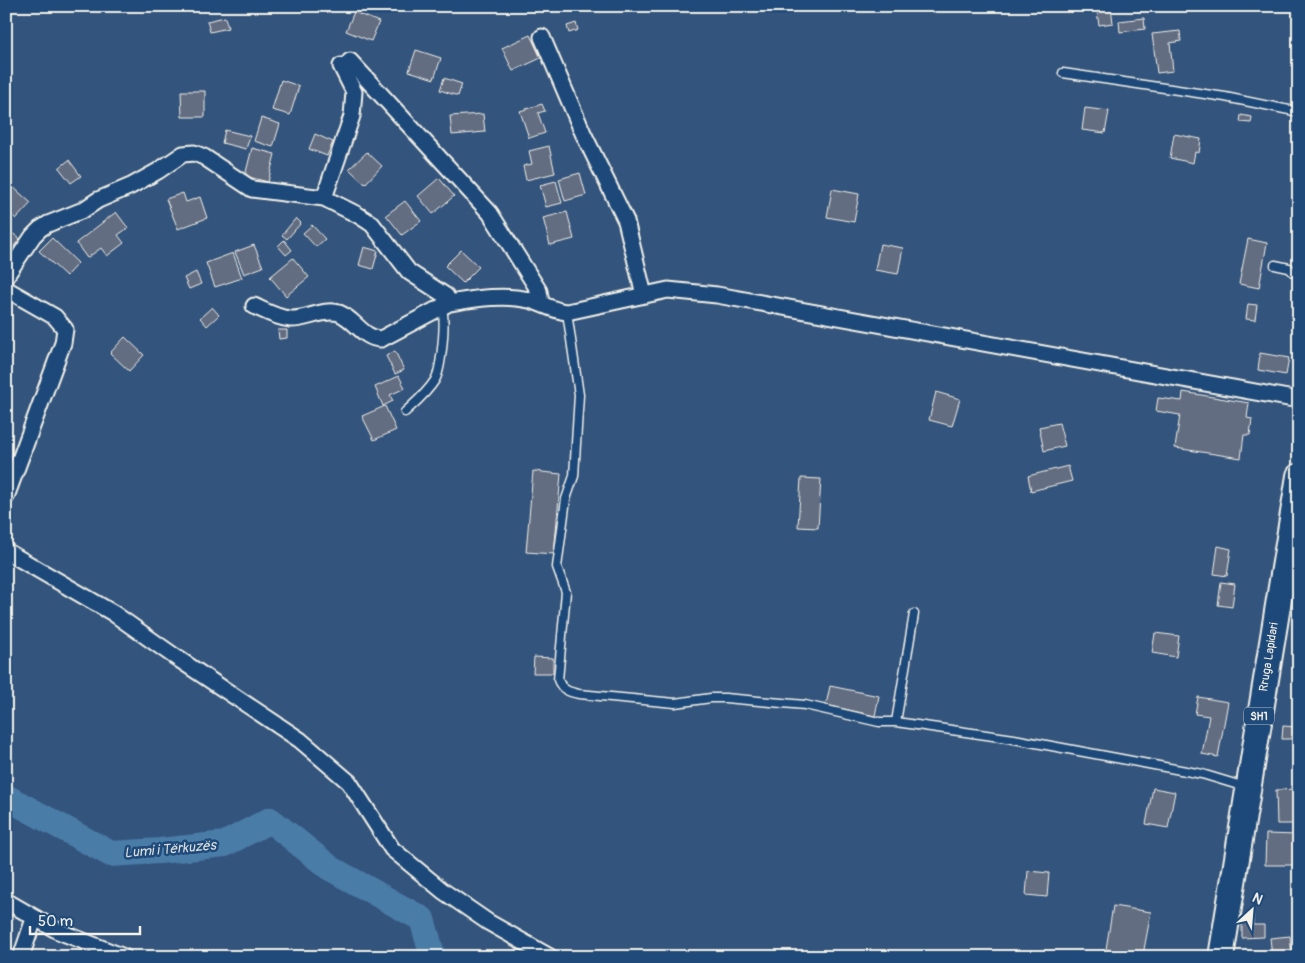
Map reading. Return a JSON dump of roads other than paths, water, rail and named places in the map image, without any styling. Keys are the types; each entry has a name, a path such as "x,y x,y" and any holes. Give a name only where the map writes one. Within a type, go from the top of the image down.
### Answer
{"main road":[{"name":"Rruga Lapidari","path":"1221,957 1299,476"}],"street":[{"path":"542,37 583,133 626,221 644,295"},
{"path":"324,198 352,116 354,92 346,63 490,213 539,291 540,303"},
{"path":"6,276 33,236 40,229 131,186 183,154 194,153 252,190 324,198 372,224 409,272 446,296 445,305"},
{"path":"6,289 55,317 65,328 63,343 6,498"},
{"path":"254,306 279,318 292,320 329,312 339,313 374,339 381,338 445,305 484,298 514,298 540,303 558,312 566,312 668,290 717,295 1299,400"},
{"path":"6,551 113,613 300,740 349,782 392,849 443,891 488,922 550,957"},
{"path":"6,901 58,931 124,957"},
{"path":"21,957 34,918"}],"lane":[{"path":"1063,73 1225,98 1299,112"},
{"path":"1275,264 1299,273"},
{"path":"405,412 428,390 436,378 439,366 445,305"},
{"path":"566,312 579,395 574,476 566,499 558,567 566,592 558,680 560,686 579,694 675,703 725,698 805,705 879,722 896,722 1014,739 1202,774 1247,788"},
{"path":"896,722 914,614"}],"waterway":[{"name":"Lumi i Tërkuzës","path":"6,797 111,854 225,844 270,820 330,868 422,919 433,957"}]}
